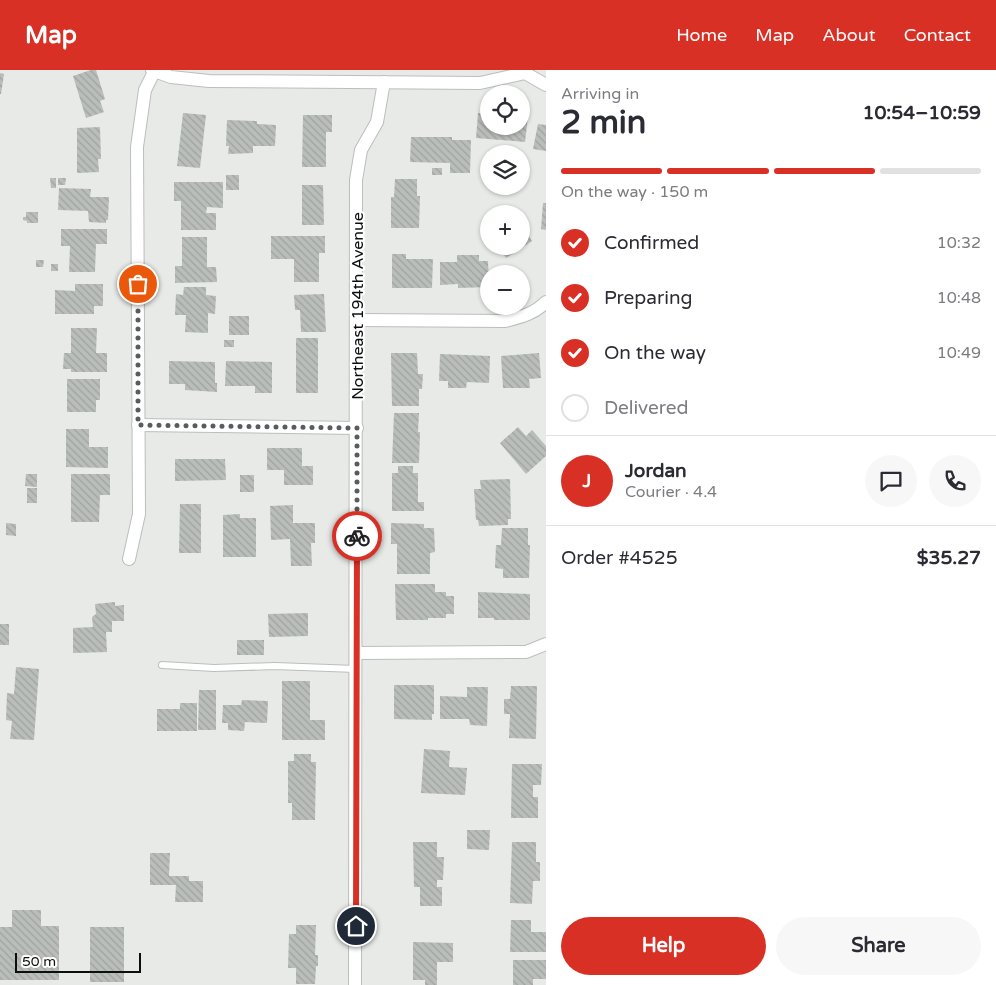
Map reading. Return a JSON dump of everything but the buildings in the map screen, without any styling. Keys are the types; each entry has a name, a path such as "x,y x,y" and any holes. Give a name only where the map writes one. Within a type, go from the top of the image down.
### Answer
{"street":[{"path":"129,559 139,514 137,147 145,90 153,71 171,77 209,81 480,83 526,71 546,85"},
{"name":"Northeast 194th Avenue","path":"356,985 356,180 361,150 377,122 384,82"},
{"path":"357,320 505,321 523,317 538,310 546,302"},
{"path":"138,425 357,428"},
{"path":"356,653 526,652 546,644"}],"lane":[{"path":"162,665 214,668 274,666 356,669"}],"way so far":[{"path":"138,284 138,425 357,428 357,536"}],"route":[{"path":"356,926 357,536"}]}
